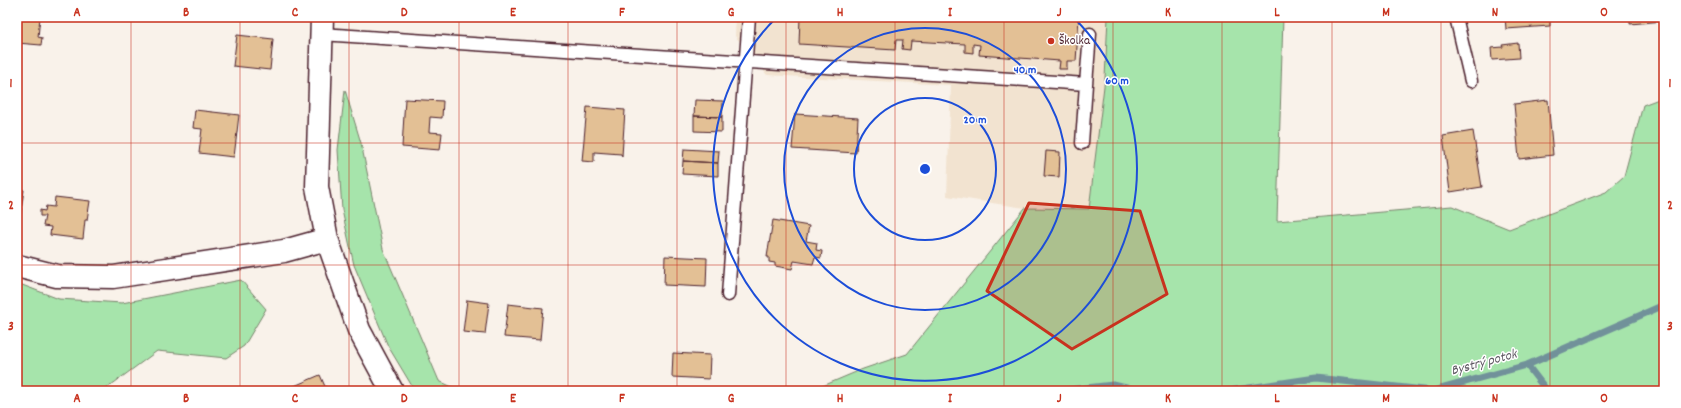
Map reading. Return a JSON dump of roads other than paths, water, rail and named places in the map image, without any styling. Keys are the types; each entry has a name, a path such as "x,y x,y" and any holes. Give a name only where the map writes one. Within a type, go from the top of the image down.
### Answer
{"street":[{"path":"321,25 317,187 327,239 359,330 392,391"},
{"path":"17,266 57,276 113,277 284,251 327,239"}],"lane":[{"path":"728,295 749,17"},
{"path":"1456,17 1471,81"},
{"path":"321,25 746,62 1086,84"},
{"path":"1082,142 1090,34"}],"waterway":[{"name":"Bystrý potok","path":"1229,391 1316,378 1433,391 1527,365 1664,305"},
{"path":"1527,365 1547,391"},
{"name":"Bystrý potok","path":"1060,391 1113,385 1140,391"}],"place":[{"name":"Školka","path":"1051,41"}]}
